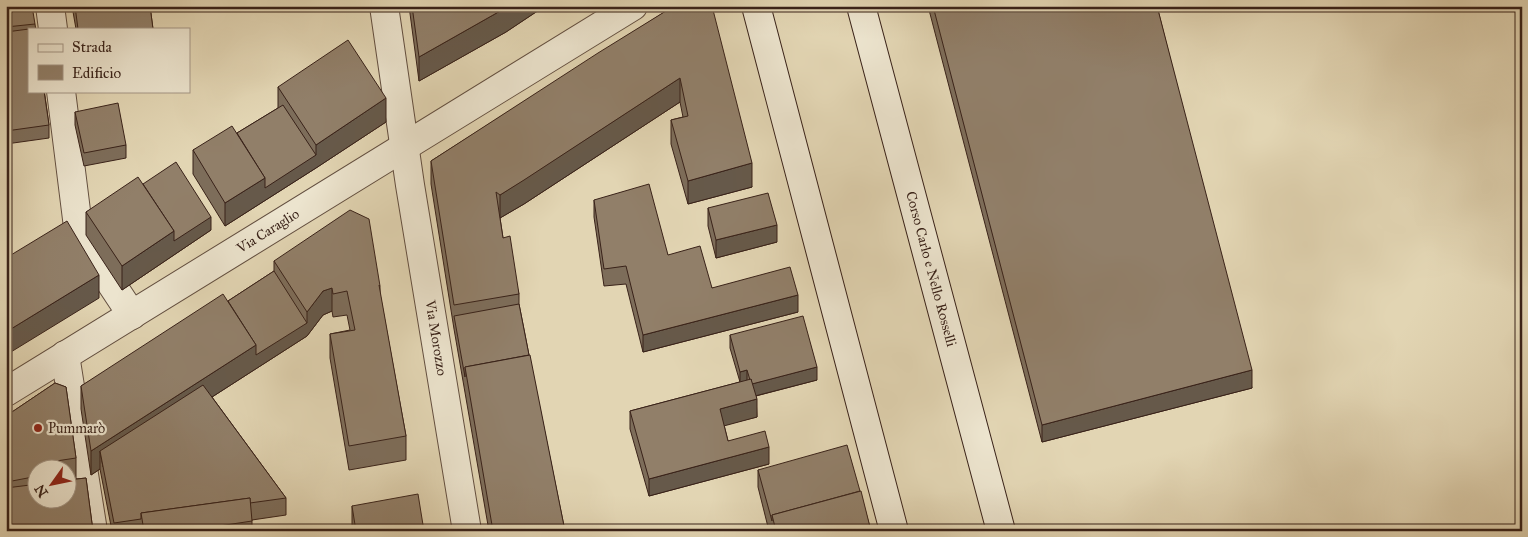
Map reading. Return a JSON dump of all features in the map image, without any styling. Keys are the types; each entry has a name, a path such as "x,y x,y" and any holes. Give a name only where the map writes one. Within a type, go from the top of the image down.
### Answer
{"street":[{"path":"50,6 53,28"},
{"path":"384,6 404,146"},
{"name":"Via Caraglio","path":"6,392 633,6"},
{"path":"756,6 894,531"},
{"name":"Corso Carlo e Nello Rosselli","path":"861,6 1001,531"},
{"path":"61,92 79,235 132,315"},
{"name":"Via Morozzo","path":"404,146 467,531"},
{"path":"65,355 93,531"}],"building":[{"path":"6,6 32,6 35,24 6,27"},
{"path":"75,6 150,6 153,28 78,28"},
{"path":"412,6 509,6 419,57"},
{"path":"674,6 712,6 752,163 688,181 671,120 688,116 680,78 500,195 496,192 503,238 510,236 519,294 454,305 431,161"},
{"path":"933,6 1157,6 1252,370 1042,425"},
{"path":"28,29 28,92 44,92 49,125 6,131 6,32"},
{"path":"348,40 386,98 316,145 278,87"},
{"path":"118,103 126,145 84,153 75,112"},
{"path":"283,105 316,155 265,188 265,178 237,133"},
{"path":"232,126 265,178 225,203 193,150"},
{"path":"176,162 211,217 174,241 174,231 143,184"},
{"path":"138,177 174,231 122,266 86,212"},
{"path":"649,184 668,255 700,246 712,288 790,267 798,295 643,335 626,266 604,269 594,200"},
{"path":"768,193 777,225 716,240 708,208"},
{"path":"350,210 369,219 406,436 349,446 330,334 355,330 347,291 333,294 332,288 323,291 307,312 274,261"},
{"path":"67,221 99,275 6,332 6,258"},
{"path":"274,271 307,323 256,355 256,345 228,301"},
{"path":"223,294 256,345 91,451 81,386"},
{"path":"519,304 529,355 465,367 465,377 454,316"},
{"path":"803,316 817,367 752,384 747,370 740,372 730,335"},
{"path":"530,355 565,531 493,531 465,367"},
{"path":"751,379 757,399 720,409 728,441 765,431 769,447 649,479 630,411"},
{"path":"55,383 66,387 76,458 28,460 28,478 12,481 6,444 6,416"},
{"path":"203,385 286,498 250,503 250,498 141,513 141,519 114,523 100,451"},
{"path":"847,445 860,491 772,515 772,521 758,470"},
{"path":"86,478 93,531 6,531 6,488 28,485 28,510 78,510 78,479"},
{"path":"861,491 871,531 776,531 772,515"},
{"path":"418,494 424,531 356,531 352,506"},
{"path":"250,498 252,521 206,528 207,531 144,531 141,513"}],"place":[{"name":"Pummarò","path":"38,428"}]}
